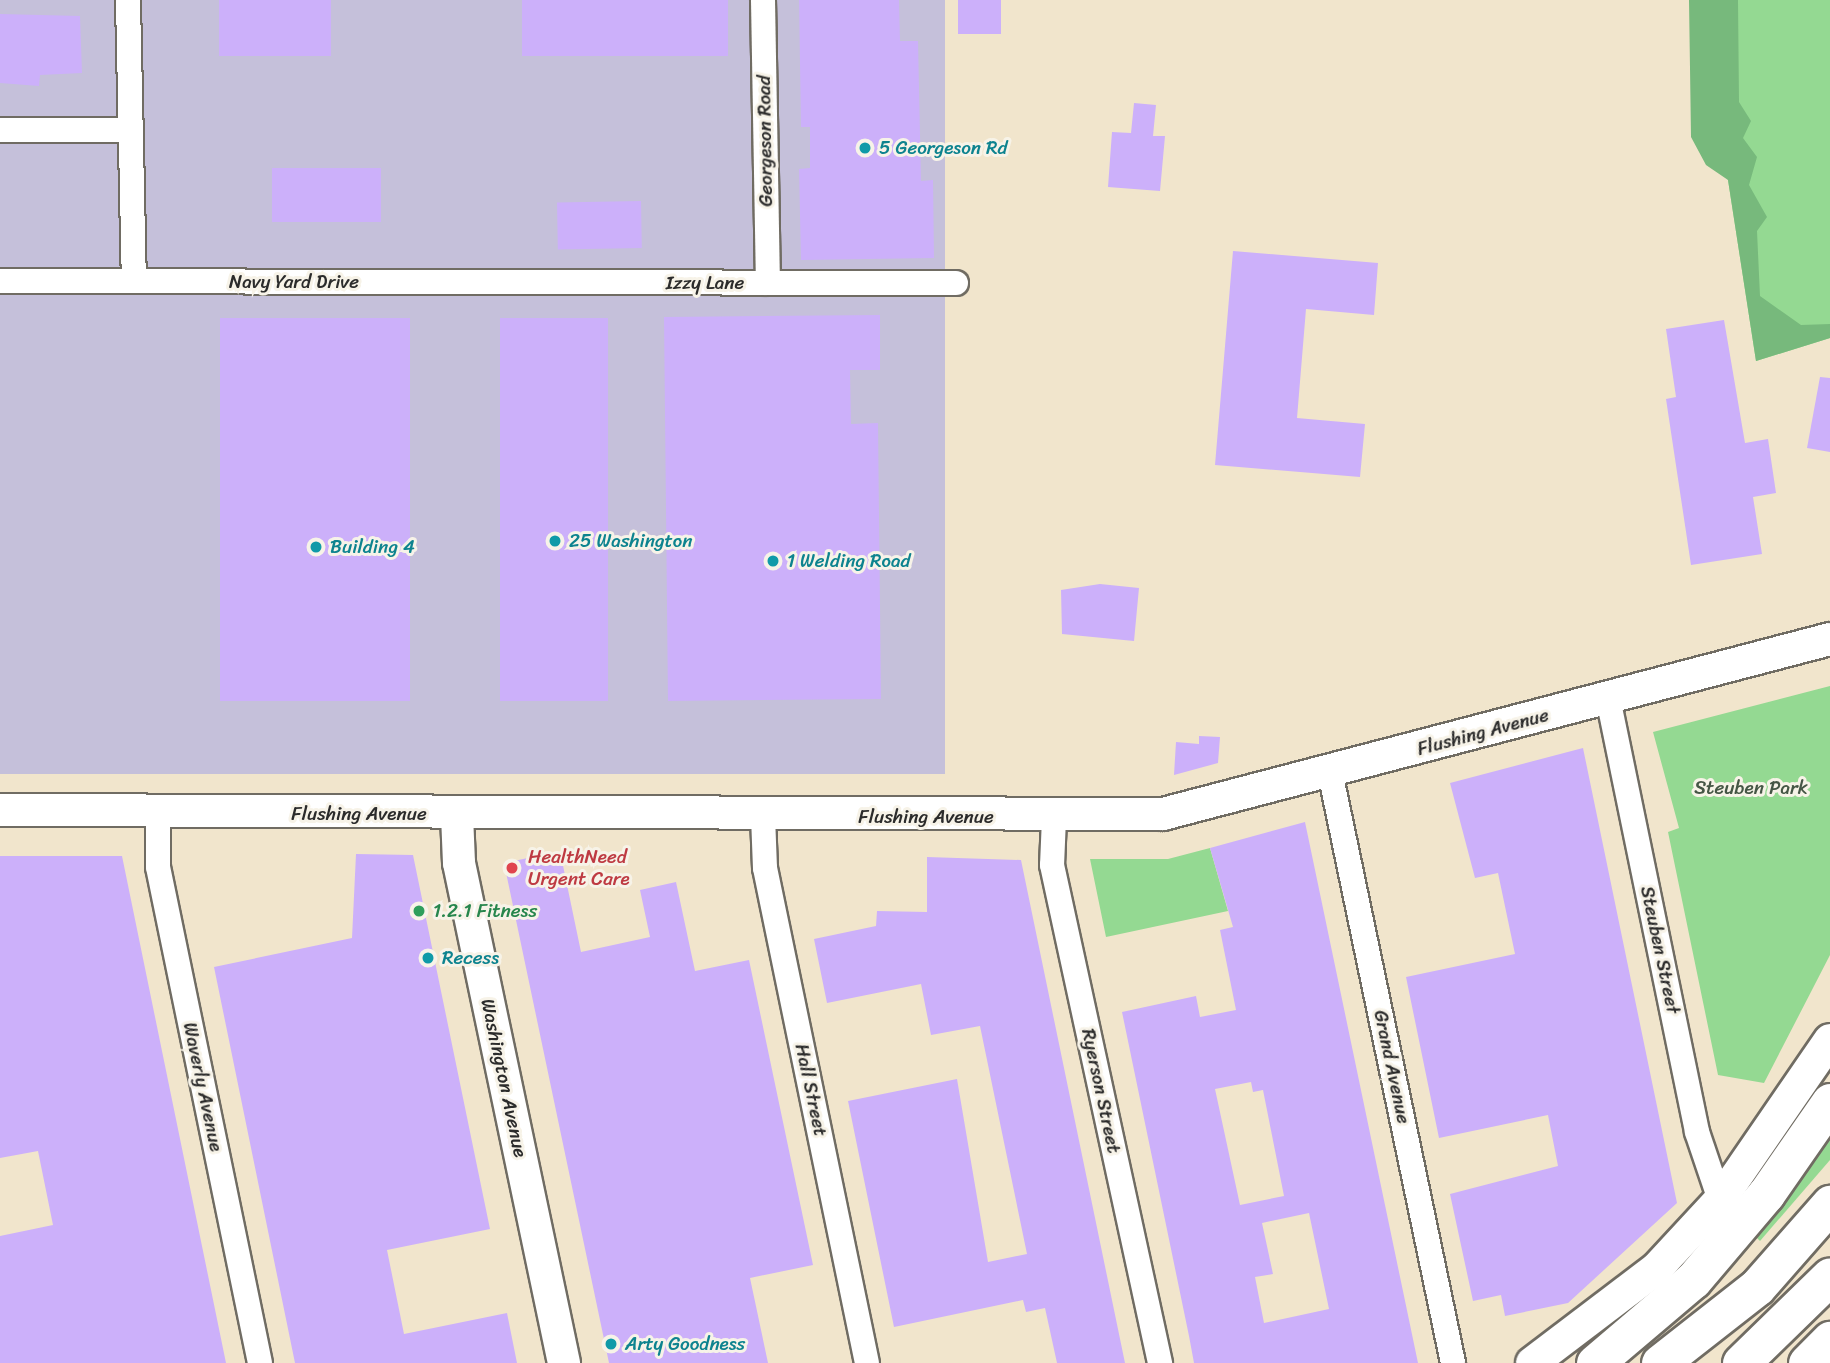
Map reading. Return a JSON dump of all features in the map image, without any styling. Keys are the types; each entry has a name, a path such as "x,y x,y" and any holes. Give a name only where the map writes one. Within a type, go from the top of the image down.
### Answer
{"highway":[{"path":"1595,1363 1644,1324 1745,1220 1830,1102"},
{"path":"1664,1360 1757,1287 1830,1204"},
{"path":"1741,1363 1830,1276"},
{"path":"1807,1363 1830,1340"}],"main road":[{"name":"Flushing Avenue","path":"0,810 158,811 457,803 763,816 1054,818 1163,814 1830,639"},
{"name":"Washington Avenue","path":"457,803 459,863 564,1363"},
{"path":"1532,1363 1656,1269 1720,1200 1830,1040"}],"street":[{"path":"128,0 134,281"},
{"name":"Georgeson Road","path":"763,0 768,283"},
{"path":"0,130 131,130"},
{"name":"Navy Yard Drive","path":"0,281 454,282"},
{"name":"Izzy Lane","path":"454,282 956,283"},
{"name":"Steuben Street","path":"1608,698 1697,1132 1720,1200"},
{"name":"Grand Avenue","path":"1330,772 1453,1363"},
{"name":"Waverly Avenue","path":"158,811 158,867 260,1363"},
{"name":"Hall Street","path":"763,816 765,868 867,1363"},
{"name":"Ryerson Street","path":"1054,818 1052,864 1160,1363"}],"shaded area":[{"path":"0,0 945,0 945,774 0,774"}],"green space":[{"path":"1689,0 1830,0 1830,338 1756,361 1728,180"},
{"path":"1689,0 1738,0 1739,102 1751,121 1743,138 1757,157 1749,185 1767,217 1757,231 1760,296 1801,325 1830,324 1830,338 1756,361 1728,180 1706,165 1691,137"},
{"name":"Steuben Park","path":"1830,686 1830,955 1764,1083 1718,1075 1668,832 1679,828 1653,732"},
{"path":"1210,848 1228,911 1106,937 1090,859 1168,859"},
{"path":"1830,1133 1830,1160 1760,1241 1755,1236"}],"building":[{"path":"219,0 331,0 331,56 219,56"},
{"path":"522,0 728,0 728,56 522,56"},
{"name":"5 Georgeson Rd","path":"799,0 899,0 900,41 918,41 921,181 933,180 934,258 801,260 799,169 810,168 810,127 801,127"},
{"path":"958,0 1001,0 1001,34 958,34"},
{"path":"0,14 80,16 82,73 40,75 39,86 0,83"},
{"path":"1134,103 1156,105 1153,136 1165,136 1160,191 1108,187 1112,132 1131,133"},
{"path":"272,168 381,168 381,222 272,222"},
{"path":"641,201 642,248 558,249 557,202"},
{"path":"1233,251 1378,263 1374,315 1306,309 1297,418 1365,424 1360,477 1215,465"},
{"name":"1 Welding Road","path":"880,315 880,370 850,370 851,424 878,423 881,699 668,701 664,317"},
{"name":"Building 4","path":"220,318 410,318 410,701 220,701"},
{"name":"25 Washington","path":"500,318 608,318 608,701 500,701"},
{"path":"1724,320 1745,443 1768,439 1776,493 1753,497 1762,554 1691,565 1666,399 1676,397 1666,329"},
{"path":"1820,377 1830,378 1830,452 1807,448"},
{"path":"1100,584 1139,588 1134,641 1062,634 1061,590"},
{"path":"1199,736 1220,737 1218,763 1174,775 1176,742 1199,744"},
{"path":"1583,748 1677,1203 1568,1303 1505,1316 1501,1295 1473,1301 1450,1194 1558,1166 1548,1115 1439,1138 1406,977 1515,954 1498,873 1475,878 1450,783"},
{"path":"1305,822 1418,1363 1194,1363 1122,1012 1196,996 1200,1017 1236,1010 1220,930 1233,927 1210,848","holes":["1251,1082 1253,1092 1263,1090 1284,1196 1240,1205 1215,1089","1309,1213 1329,1309 1264,1323 1255,1277 1273,1274 1262,1223"]},
{"path":"356,854 413,855 490,1229 387,1250 404,1334 507,1313 517,1363 295,1363 214,967 352,938"},
{"path":"0,856 122,856 226,1363 0,1363 0,1236 53,1225 38,1151 0,1158"},
{"path":"537,856 561,856 581,952 650,937 640,890 676,882 695,971 749,960 813,1265 750,1278 768,1363 609,1363 504,863"},
{"path":"927,857 1021,860 1125,1363 1057,1363 1045,1308 1026,1312 1023,1300 894,1327 848,1101 957,1079 988,1262 1027,1254 980,1026 931,1035 921,984 827,1003 814,939 876,926 877,911 927,912"}],"place":[{"name":"5 Georgeson Rd","path":"865,148"},
{"name":"25 Washington","path":"555,541"},
{"name":"Building 4","path":"316,547"},
{"name":"1 Welding Road","path":"773,561"},
{"name":"HealthNeed Urgent Care","path":"512,868"},
{"name":"1.2.1 Fitness","path":"419,911"},
{"name":"Recess","path":"428,958"},
{"name":"Arty Goodness","path":"611,1344"}]}
